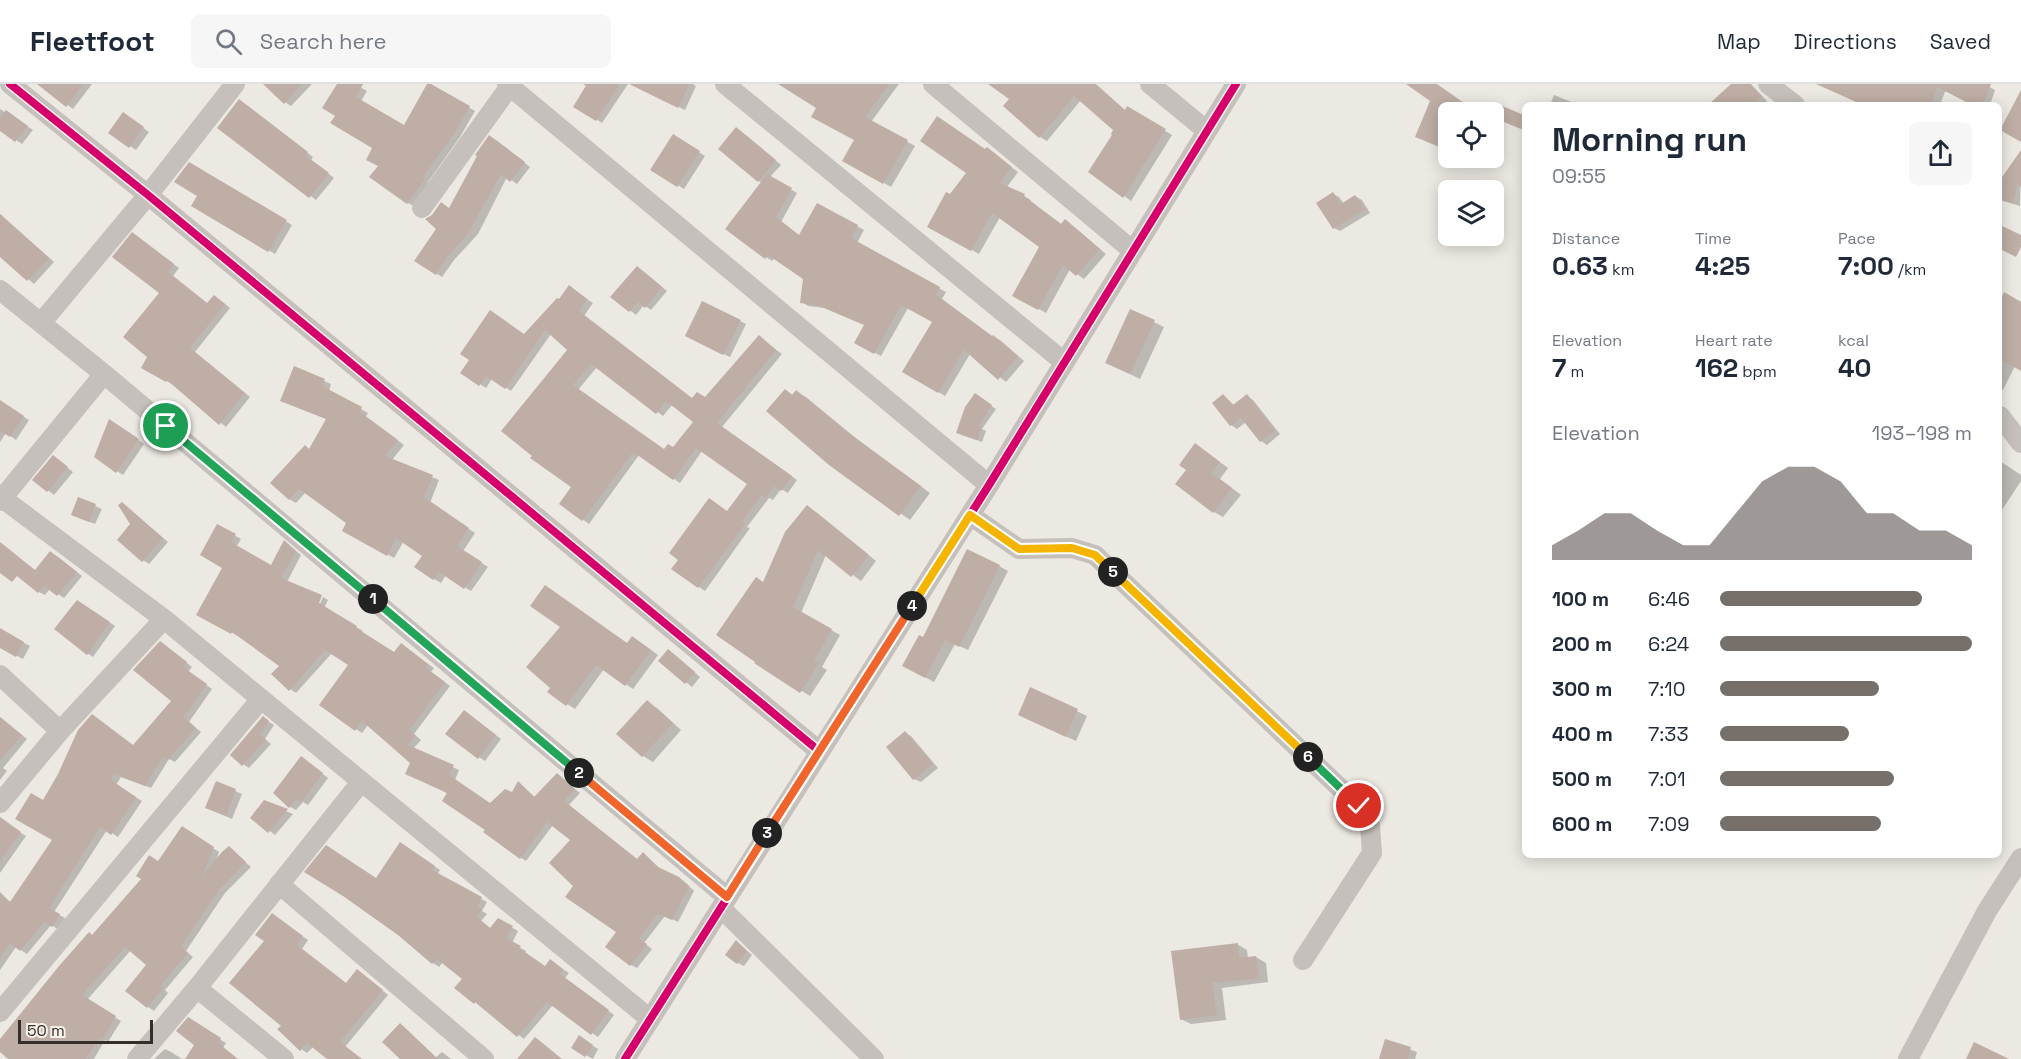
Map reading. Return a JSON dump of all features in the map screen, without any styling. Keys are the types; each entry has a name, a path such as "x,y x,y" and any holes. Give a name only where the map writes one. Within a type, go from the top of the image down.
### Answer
{"street":[{"path":"10,84 148,195 819,751"},
{"path":"41,323 148,195 235,84"},
{"path":"725,84 1064,362"},
{"path":"933,84 1133,251"},
{"path":"1150,84 1207,131"},
{"path":"624,1059 970,515 1236,84"},
{"path":"1768,84 1791,102"},
{"path":"422,208 508,85 988,485"},
{"path":"0,290 104,374 724,903 874,1059"},
{"path":"104,374 1,500 164,618 650,1019"},
{"path":"2002,419 2021,443"},
{"path":"970,515 1019,549 1072,548 1095,555 1359,806 1370,826 1372,853 1303,960"},
{"path":"0,803 60,731 164,618"},
{"path":"0,675 60,731"},
{"path":"0,1012 261,699"},
{"path":"137,1059 197,988 361,782"},
{"path":"1908,1059 1987,911 2021,858"},
{"path":"279,884 484,1059"},
{"path":"197,988 284,1059"}],"building":[{"path":"37,84 83,84 66,107"},
{"path":"263,84 302,84 284,104"},
{"path":"337,84 363,84 356,97 404,125 427,84 431,84 470,106 407,204 369,177 378,166 366,160 372,148 330,123 335,116 322,108"},
{"path":"587,84 620,84 596,121 573,107"},
{"path":"629,84 689,84 678,108"},
{"path":"778,84 889,84 865,117 908,140 883,184 842,161 854,140 811,117 816,108"},
{"path":"988,84 1095,84 1125,110 1127,106 1166,129 1123,198 1088,172 1113,130 1074,96 1039,138 1003,106 1009,99"},
{"path":"1406,84 1437,84 1463,102 1438,102 1438,146 1415,137 1430,101"},
{"path":"1731,84 1750,84 1762,97 1756,102 1711,102"},
{"path":"1816,84 1991,84 1983,102 1966,102 1937,87 1932,102 1856,102"},
{"path":"2021,90 2021,142 2002,131 2002,126"},
{"path":"239,99 308,152 305,155 329,173 309,198 217,128"},
{"path":"1504,107 1522,114 1522,129 1504,122"},
{"path":"6,110 28,126 15,142 0,131 0,118"},
{"path":"123,112 144,127 129,148 108,133"},
{"path":"937,116 985,149 987,147 1012,167 1000,183 1025,194 1024,196 1061,224 1065,219 1100,249 1076,276 1063,265 1038,310 1012,296 1039,247 992,213 971,251 927,227 946,192 950,194 966,173 920,141"},
{"path":"736,127 776,160 758,182 718,149"},
{"path":"673,134 700,151 677,187 650,170"},
{"path":"489,135 525,162 510,182 501,174 472,229 447,257 436,275 414,261 436,229 425,219 432,215 441,202 449,208 477,156 475,155"},
{"path":"2021,150 2021,187 2018,184 2013,203 2002,200 2002,177"},
{"path":"189,162 287,220 268,252 191,206 197,196 174,182"},
{"path":"767,174 792,188 776,217 799,235 817,203 858,225 851,238 940,287 936,295 993,335 1018,356 998,380 964,350 938,393 902,372 932,322 901,305 874,354 854,343 864,325 817,305 800,303 803,279 768,255 765,259 725,229"},
{"path":"1333,192 1341,204 1355,195 1365,209 1333,229 1316,203"},
{"path":"0,214 49,258 27,281 0,257"},
{"path":"2002,226 2021,235 2021,247 2016,257 2002,250"},
{"path":"132,232 174,264 168,272 207,303 214,295 225,304 190,348 245,393 219,425 167,380 166,382 141,368 147,357 123,337 159,293 112,257"},
{"path":"637,266 662,287 645,308 638,302 629,312 610,297"},
{"path":"569,285 587,299 579,311 692,398 697,392 705,397 759,335 776,350 717,423 792,476 781,491 774,486 766,498 762,495 742,522 745,524 698,588 671,569 678,560 669,553 709,498 727,511 747,484 696,448 673,480 633,452 582,521 559,504 571,487 530,458 532,456 501,431 567,350 545,330 505,389 486,376 479,386 460,373 469,360 460,354 490,310 524,334 557,298 559,299","holes":["591,364 656,414 666,401 693,422 673,447 668,444 664,449 573,385"]},
{"path":"2004,292 2021,302 2021,371 2002,360 2002,296"},
{"path":"702,301 741,320 723,355 685,336"},
{"path":"1130,309 1155,320 1130,374 1105,363"},
{"path":"294,366 325,379 322,386 362,407 360,412 398,440 385,456 433,475 424,497 469,528 457,546 482,562 464,589 439,572 433,580 414,567 422,556 396,538 387,556 342,531 346,523 299,489 289,500 270,483 305,445 309,449 326,419 280,401"},
{"path":"785,389 792,395 796,390 847,432 921,486 899,516 829,465 766,411"},
{"path":"975,393 992,405 978,426 982,427 977,440 956,433 965,407"},
{"path":"1223,394 1233,405 1247,394 1275,431 1260,442 1241,418 1230,426 1212,403"},
{"path":"0,400 24,416 10,437 0,431"},
{"path":"109,419 139,439 116,473 94,457"},
{"path":"1195,443 1220,462 1211,473 1232,488 1213,513 1175,484 1186,470 1179,465"},
{"path":"53,455 68,467 47,492 32,480"},
{"path":"78,497 96,504 89,522 71,515"},
{"path":"122,502 163,538 142,562 117,540 130,524 118,505"},
{"path":"807,505 869,555 851,577 818,550 793,607 832,629 814,661 819,663 800,693 716,635 756,577 763,582 785,532"},
{"path":"217,524 236,534 231,542 271,565 284,540 296,551 281,578 322,595 319,603 394,652 401,643 428,664 426,668 445,682 409,730 416,736 408,745 454,765 449,775 490,803 505,789 512,792 518,781 534,797 557,773 575,789 564,801 637,859 643,852 658,867 679,877 689,886 672,920 658,914 639,939 647,944 630,966 605,947 616,932 565,897 573,886 549,863 570,840 547,822 520,859 483,832 485,830 442,801 447,793 405,774 410,763 362,721 355,731 319,705 348,665 325,650 289,691 271,674 279,666 232,632 231,634 196,615 222,568 200,555"},
{"path":"0,542 35,570 50,551 77,572 57,596 44,586 38,593 17,576 12,582 0,573"},
{"path":"967,549 1000,565 959,647 945,640 925,678 902,666 919,635 923,637"},
{"path":"545,585 627,643 632,636 651,650 625,686 596,665 566,706 547,692 550,688 526,667 560,627 530,606"},
{"path":"77,600 110,622 87,655 54,629"},
{"path":"0,628 24,642 16,657 0,648"},
{"path":"160,641 187,662 183,667 207,684 184,717 196,728 168,760 163,756 145,786 114,774 111,780 136,797 111,835 100,827 49,908 60,914 52,927 44,922 20,951 10,943 0,958 0,893 10,902 52,840 15,819 31,793 43,800 78,730 92,714 133,745 171,701 133,670"},
{"path":"668,649 695,672 685,684 658,661"},
{"path":"1030,687 1078,709 1066,737 1018,715"},
{"path":"647,700 673,723 642,757 616,734"},
{"path":"464,710 496,735 478,759 445,734"},
{"path":"263,716 269,721 260,734 266,740 242,766 230,755"},
{"path":"0,717 22,735 0,760"},
{"path":"905,731 933,764 913,780 886,747"},
{"path":"301,756 323,773 301,802 296,799 289,808 273,793"},
{"path":"216,781 236,789 226,816 205,808"},
{"path":"264,800 288,809 268,833 250,818"},
{"path":"0,817 21,832 0,861"},
{"path":"182,826 214,847 202,876 229,846 246,862 219,890 181,946 188,953 160,986 163,988 147,1008 125,991 146,965 125,947 82,995 116,1016 102,1040 99,1038 86,1059 8,1059 0,1052 0,1039 59,966 89,932 92,935 141,879 136,876 149,855 158,861"},
{"path":"400,842 435,866 432,870 482,897 477,907 482,909 476,916 490,928 498,918 513,926 506,938 521,946 519,948 545,966 550,959 563,969 560,974 609,1010 591,1035 547,1002 517,1037 475,1002 474,1004 454,988 462,979 437,959 432,964 398,935 304,872 326,845 376,878"},
{"path":"272,913 303,936 297,945 346,983 357,969 383,990 340,1042 362,1059 327,1059 307,1043 300,1051 277,1029 281,1026 229,983 264,941 255,935"},
{"path":"736,940 747,951 737,964 725,955"},
{"path":"1238,943 1239,958 1256,956 1259,978 1212,983 1217,1015 1180,1020 1171,951"},
{"path":"188,1017 221,1038 218,1043 238,1059 185,1059 194,1045 176,1031"},
{"path":"400,1023 438,1059 400,1059 382,1042"},
{"path":"579,1035 593,1045 585,1057 571,1048"},
{"path":"535,1037 562,1059 517,1059"},
{"path":"1385,1039 1411,1047 1408,1059 1379,1059"},
{"path":"1974,1042 2009,1059 1966,1059"}],"cycle path":[{"path":"10,84 148,195 819,751"},
{"path":"625,1059 989,485 1236,84"}],"route":[{"path":"166,426 727,897 970,515 1019,549 1072,548 1095,555 1359,806"}]}
